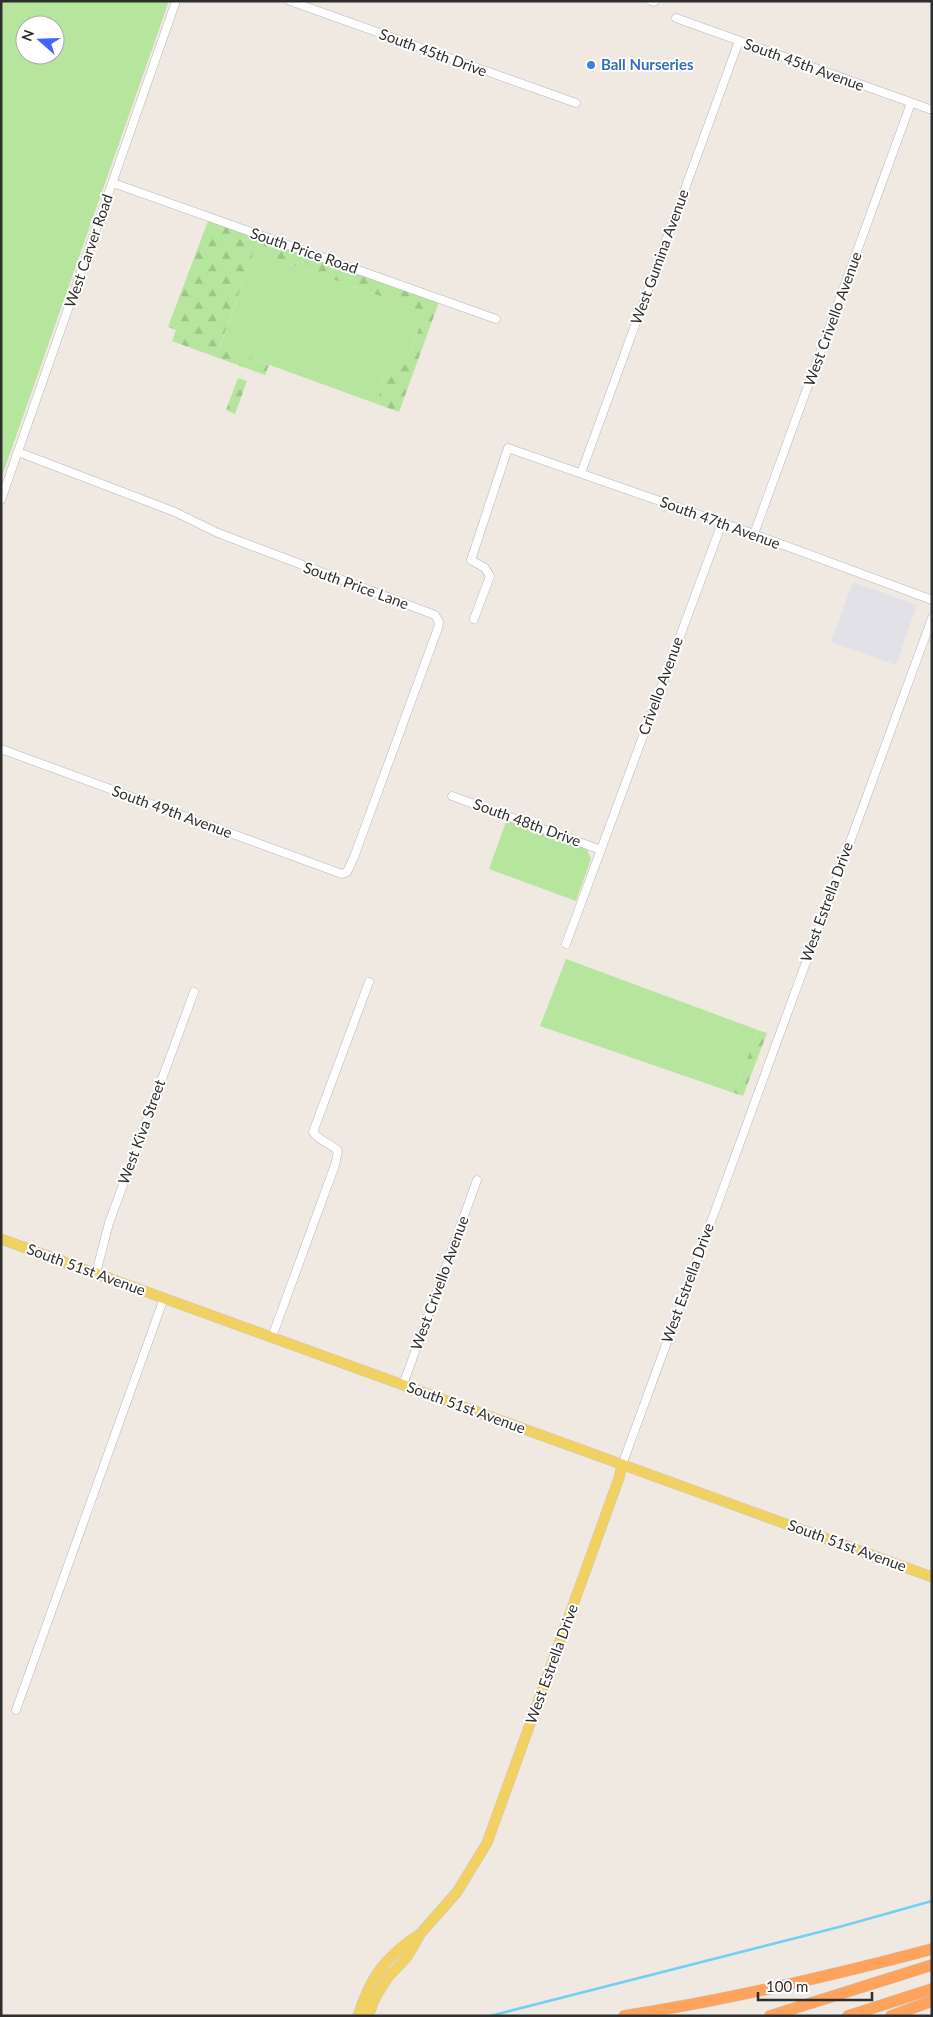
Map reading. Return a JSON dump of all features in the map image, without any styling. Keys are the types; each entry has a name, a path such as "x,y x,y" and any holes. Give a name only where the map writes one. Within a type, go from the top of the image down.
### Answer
{"highway":[{"path":"624,2016 770,1989 932,1949"},
{"path":"770,2016 932,1965"},
{"path":"848,2016 932,1989"},
{"path":"891,2016 932,2001"}],"main road":[{"name":"South 51st Avenue","path":"1,1239 932,1577"},
{"name":"West Estrella Drive","path":"368,2016 383,1984 406,1958 421,1933 457,1892 477,1862 491,1834 619,1478 622,1464"},
{"name":"West Estrella Drive","path":"358,2016 368,1989 385,1962 397,1949 421,1933"}],"street":[{"name":"West Carver Road","path":"1,500 24,455 112,183 176,1"},
{"name":"South 45th Drive","path":"290,1 576,103"},
{"name":"South 45th Avenue","path":"676,18 932,110"},
{"name":"West Gumina Avenue","path":"581,473 739,41"},
{"name":"West Crivello Avenue","path":"754,534 911,103"},
{"name":"South Price Road","path":"112,183 496,319"},
{"name":"South 47th Avenue","path":"474,619 490,576 485,568 471,560 508,448 754,534 932,600"},
{"name":"South Price Lane","path":"24,455 175,512 218,534 435,616 439,622 438,628 354,858 347,872 342,874"},
{"name":"Crivello Avenue","path":"601,850 722,523"},
{"name":"West Estrella Drive","path":"622,1464 932,618"},
{"name":"South 49th Avenue","path":"1,750 342,874"},
{"name":"South 48th Drive","path":"452,796 601,850"},
{"path":"566,944 601,850"},
{"path":"272,1337 335,1165 338,1151 329,1142 318,1138 313,1132 369,982"},
{"name":"West Kiva Street","path":"96,1274 109,1223 194,992"},
{"name":"West Crivello Avenue","path":"403,1385 477,1180"},
{"path":"16,1710 164,1298"}],"shaded area":[{"path":"853,582 917,605 896,665 831,642"}],"green space":[{"path":"1,1 169,1 1,479"},
{"path":"208,221 439,302 399,412 377,404 384,376 387,371 410,353 425,312 254,251 220,346 269,365 265,375 172,341 176,330 168,327"},
{"path":"254,251 425,312 410,353 384,376 377,404 220,347"},
{"path":"238,378 247,381 235,414 226,410"},
{"path":"507,819 586,847 591,859 576,901 489,869"},
{"path":"566,959 758,1030 734,1093 540,1026"},
{"path":"758,1030 767,1033 743,1096 734,1093"}],"waterway":[{"path":"490,2016 839,1927 932,1901"}],"place":[{"name":"Ball Nurseries","path":"591,65"}]}
